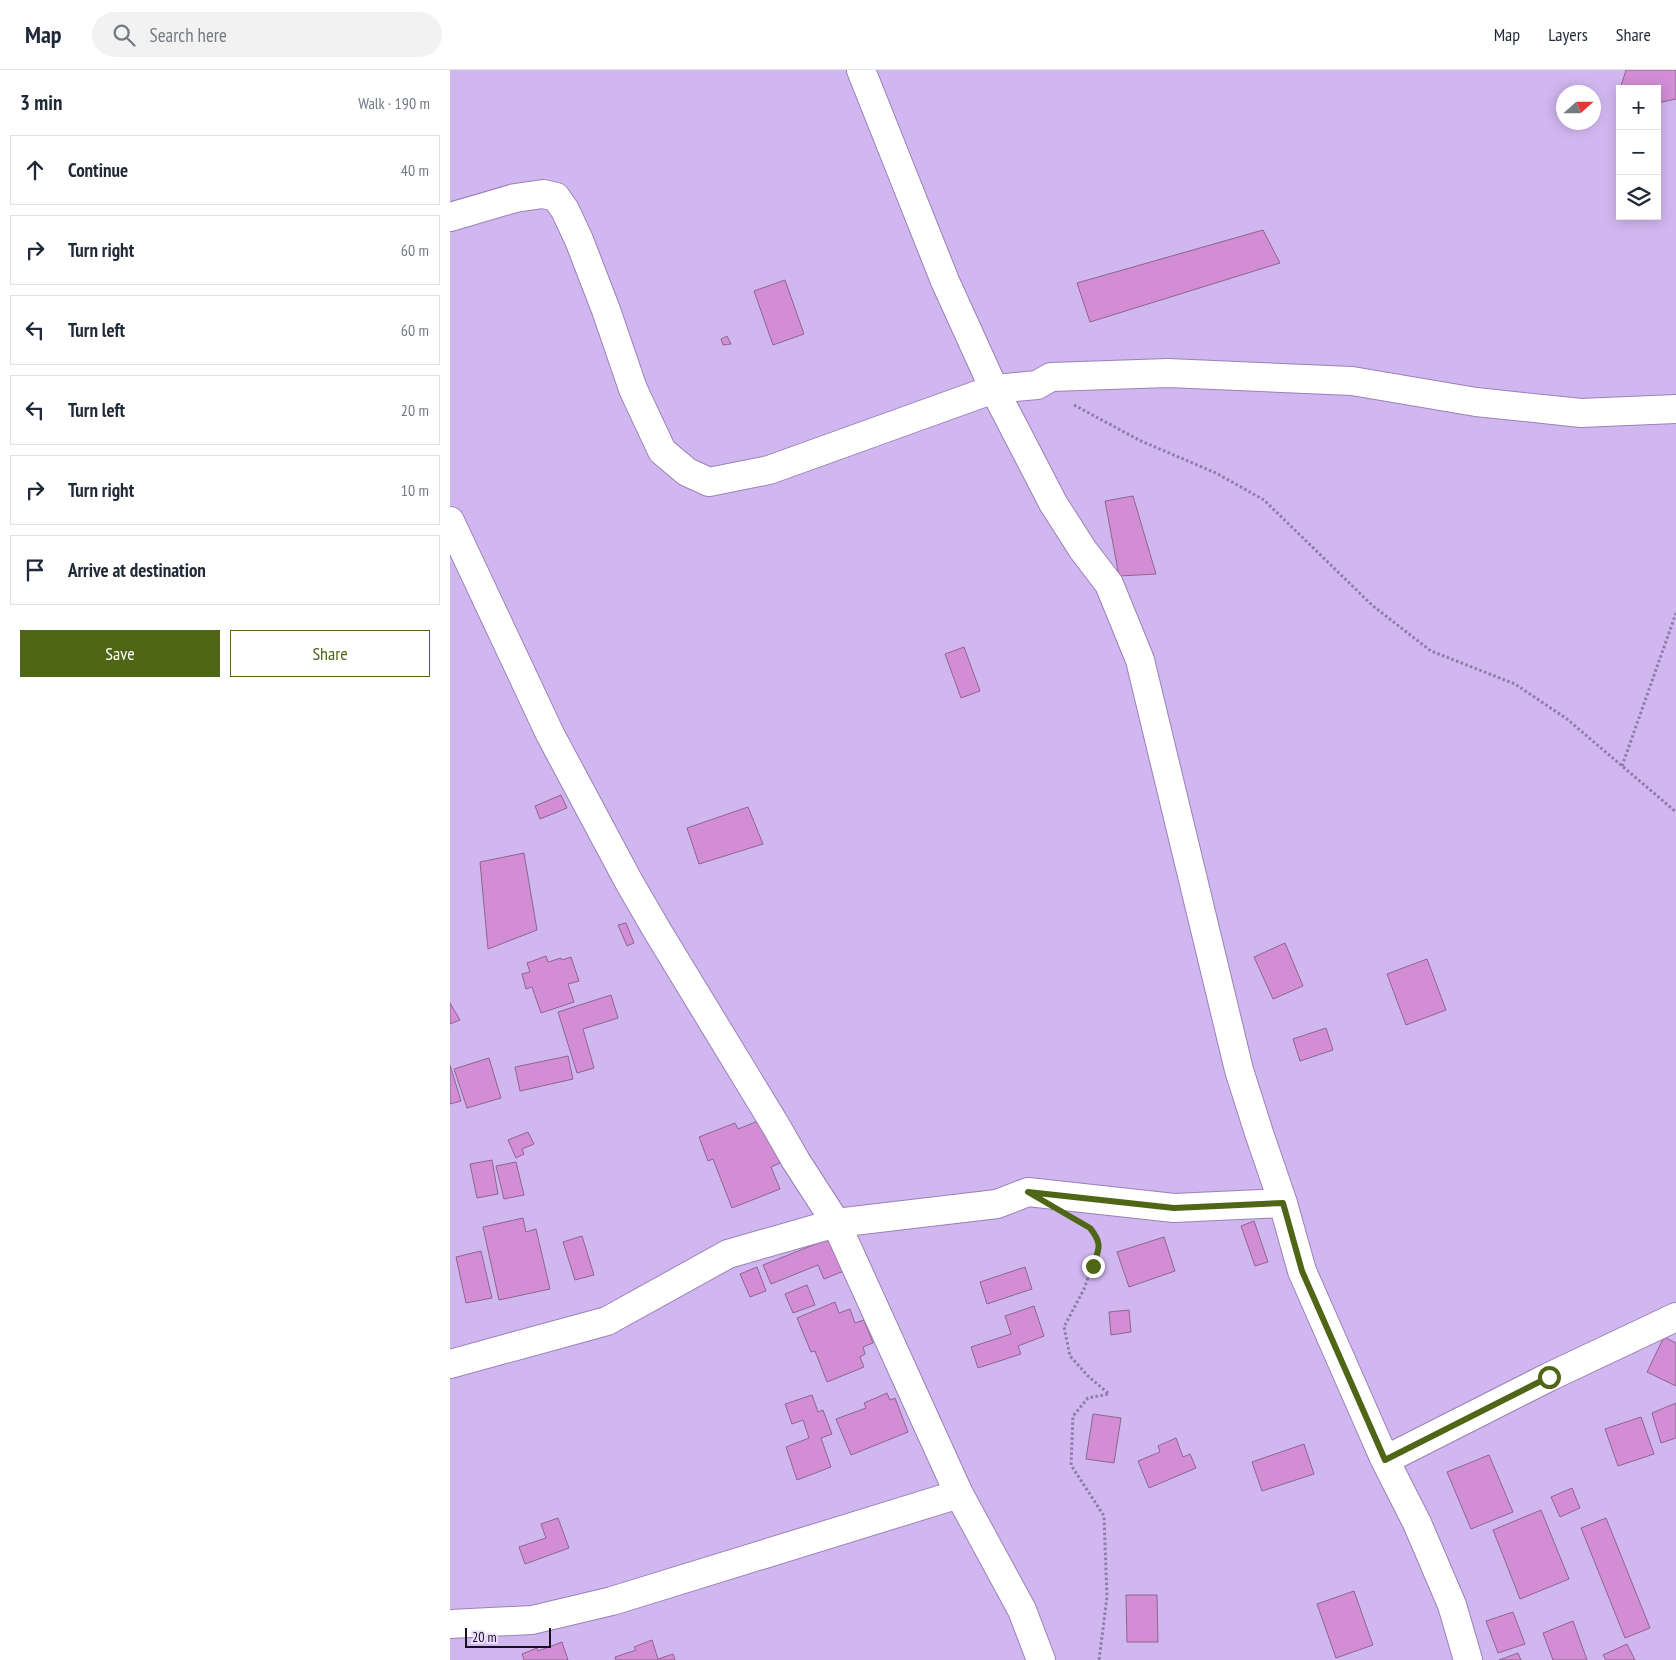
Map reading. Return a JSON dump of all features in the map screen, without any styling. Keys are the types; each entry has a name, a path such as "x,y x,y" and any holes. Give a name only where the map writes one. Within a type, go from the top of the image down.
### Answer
{"street":[{"path":"862,70 945,281 994,389 1053,503 1083,550 1109,584 1140,660 1239,1070 1283,1203 1302,1271 1385,1460 1417,1522 1452,1605 1468,1660"},
{"path":"450,217 515,198 543,194 556,197 565,210 579,240 606,310 633,389 662,451 687,472 709,482 769,470 994,389 1037,386 1051,377 1168,374 1352,381 1476,402 1581,413 1676,409"},
{"path":"450,521 550,734 629,882 796,1161 836,1223 958,1494 1022,1610 1041,1660"},
{"path":"450,1364 607,1321 728,1254 836,1223 997,1204 1028,1192 1174,1208 1283,1203"},
{"path":"1385,1460 1549,1377 1676,1317"},
{"path":"450,1624 532,1620 612,1601 958,1494"}],"path":[{"path":"1037,386 1141,441 1216,473 1264,500 1373,606 1431,651 1515,684 1567,719 1676,812"},
{"path":"1622,766 1676,614"},
{"path":"1082,1224 1090,1228 1096,1236 1100,1247 1084,1289 1064,1327 1070,1356 1088,1376 1109,1394 1088,1398 1073,1416 1071,1466 1104,1516 1107,1597 1099,1660"}],"building":[{"path":"1626,70 1676,70 1676,99 1661,102 1661,85 1621,85"},
{"path":"1263,230 1280,263 1090,322 1077,283"},
{"path":"785,280 804,334 773,345 754,291"},
{"path":"727,336 731,344 723,345 721,339"},
{"path":"1133,496 1156,574 1119,576 1105,501"},
{"path":"964,647 980,691 961,698 945,654"},
{"path":"561,795 567,808 540,819 535,806"},
{"path":"748,807 763,844 699,864 687,828"},
{"path":"524,853 537,930 488,949 480,862"},
{"path":"626,923 634,943 627,946 618,925"},
{"path":"1285,943 1303,986 1273,999 1254,957"},
{"path":"546,956 548,962 571,957 579,981 568,984 574,1002 541,1013 532,987 526,989 522,974 530,972 527,963"},
{"path":"1427,959 1446,1010 1406,1025 1387,974"},
{"path":"611,995 618,1018 583,1029 594,1068 577,1073 558,1012"},
{"path":"450,1003 460,1020 450,1024"},
{"path":"1326,1028 1333,1050 1300,1061 1293,1039"},
{"path":"568,1056 573,1079 520,1091 515,1067"},
{"path":"489,1058 501,1098 467,1108 454,1069"},
{"path":"450,1065 461,1101 450,1104"},
{"path":"763,1119 780,1163 771,1167 780,1189 732,1208 713,1159 708,1161 699,1137 735,1123 738,1129"},
{"path":"528,1132 534,1144 522,1149 524,1154 516,1158 508,1140"},
{"path":"492,1160 498,1194 477,1198 470,1164"},
{"path":"516,1162 524,1195 504,1199 496,1166"},
{"path":"523,1218 526,1232 536,1229 550,1289 499,1300 483,1227"},
{"path":"1254,1221 1268,1262 1255,1266 1241,1226"},
{"path":"582,1236 594,1275 575,1280 563,1242"},
{"path":"1164,1237 1175,1271 1129,1287 1117,1252"},
{"path":"831,1238 844,1271 824,1279 818,1265 771,1284 763,1265"},
{"path":"481,1251 492,1298 466,1303 456,1257"},
{"path":"757,1267 766,1291 750,1297 740,1274"},
{"path":"1025,1267 1032,1289 987,1304 980,1282"},
{"path":"807,1285 815,1305 793,1313 785,1294"},
{"path":"835,1302 839,1313 850,1309 855,1323 864,1320 873,1343 863,1347 865,1354 860,1357 864,1367 827,1382 815,1351 811,1352 797,1318"},
{"path":"1034,1306 1044,1336 1018,1346 1021,1354 978,1368 971,1347 1011,1334 1005,1316"},
{"path":"1129,1310 1131,1332 1111,1335 1109,1312"},
{"path":"1664,1337 1676,1343 1676,1386 1647,1372"},
{"path":"887,1393 890,1400 895,1398 908,1432 851,1455 836,1419 866,1408 864,1403"},
{"path":"812,1395 818,1412 823,1410 832,1434 821,1438 831,1467 797,1480 786,1447 809,1438 803,1420 792,1424 785,1404"},
{"path":"1676,1403 1676,1438 1661,1443 1652,1413"},
{"path":"1093,1414 1121,1418 1114,1463 1086,1459"},
{"path":"1641,1417 1654,1454 1618,1466 1605,1429"},
{"path":"1176,1438 1183,1457 1190,1454 1196,1468 1149,1488 1138,1461 1160,1452 1158,1446"},
{"path":"1304,1444 1314,1474 1262,1491 1252,1462"},
{"path":"1489,1455 1513,1512 1471,1529 1447,1472"},
{"path":"1572,1488 1580,1508 1560,1517 1551,1497"},
{"path":"1541,1510 1569,1579 1520,1599 1493,1530"},
{"path":"558,1518 569,1548 525,1564 519,1547 546,1538 541,1524"},
{"path":"1606,1518 1650,1628 1625,1638 1581,1528"},
{"path":"1354,1591 1373,1645 1336,1658 1317,1604"},
{"path":"1126,1595 1157,1595 1158,1642 1127,1642"},
{"path":"1513,1612 1525,1644 1498,1653 1486,1621"},
{"path":"1573,1621 1587,1660 1553,1660 1543,1633"},
{"path":"652,1640 658,1659 673,1654 675,1660 616,1660 615,1657 636,1650 634,1647"},
{"path":"562,1642 568,1660 524,1660 522,1654 537,1648 538,1651"},
{"path":"1627,1644 1635,1660 1606,1660 1603,1655"},
{"path":"1518,1653 1521,1660 1499,1660"}],"route":[{"path":"1093,1266 1100,1247 1096,1236 1090,1228 1028,1192 1174,1208 1283,1203 1302,1271 1385,1460 1549,1377"}]}
